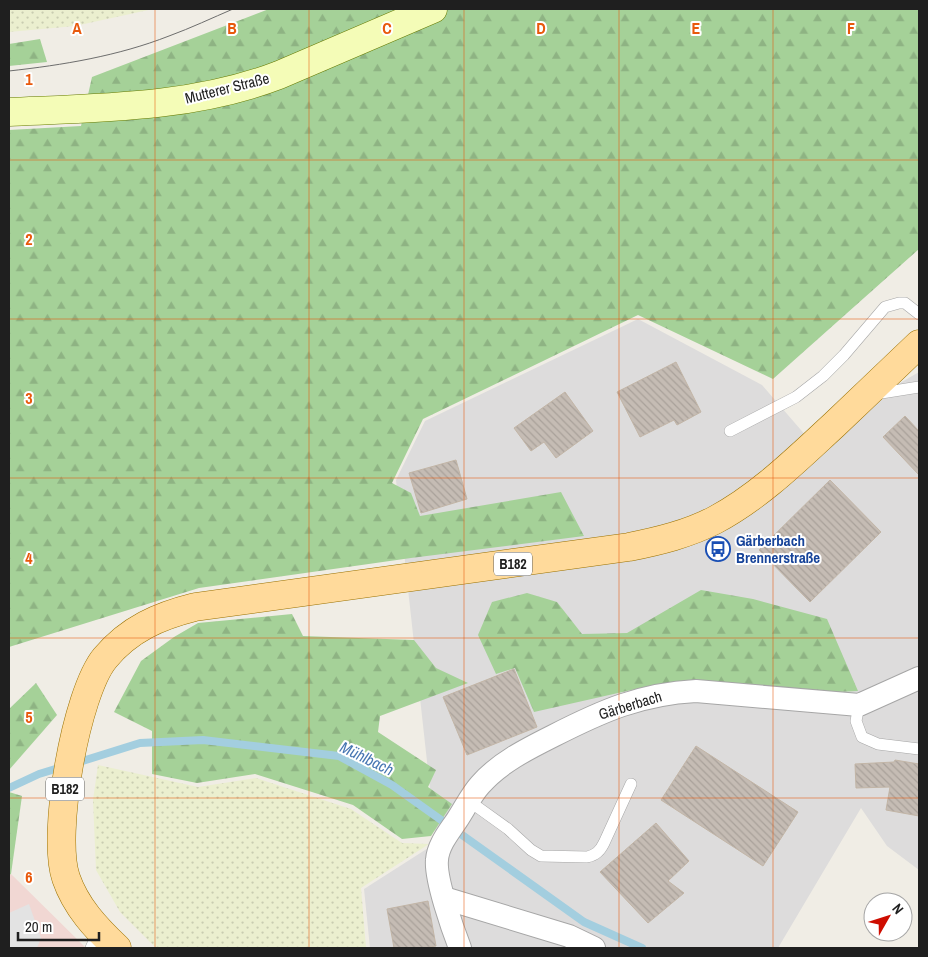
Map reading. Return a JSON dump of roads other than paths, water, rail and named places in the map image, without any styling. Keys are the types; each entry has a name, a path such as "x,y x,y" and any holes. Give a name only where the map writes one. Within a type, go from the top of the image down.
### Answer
{"main road":[{"name":"Mutterer Straße","path":"9,112 126,106 195,98 231,90 279,75 433,9"},
{"name":"B182","path":"102,942 80,907 66,877 62,846 62,816 67,774 83,703 103,660 119,642 135,630 174,612 195,607 629,547 695,529 733,509 764,488 793,464 919,344"}],"street":[{"name":"Gärberbach","path":"460,948 444,898 437,860 443,840 485,780 517,755 596,714 645,698 671,692 696,691 859,705 919,678"},
{"path":"444,898 569,936 594,948"}],"lane":[{"path":"730,431 796,397 823,376 844,356 885,307 899,302 905,303 919,314"},
{"path":"866,395 919,387"},
{"path":"859,705 856,721 862,737 878,744 919,749"},
{"path":"464,808 501,824 530,850 541,856 587,857 593,856 600,851 632,784"}],"waterway":[{"name":"Mühlbach","path":"76,763 140,743 203,740 339,756 392,785 584,922 642,948"},
{"name":"Mühlbach","path":"9,788 39,774 62,767"}],"tram line":[{"path":"9,71 70,63 130,49 177,33 233,9"}],"place":[{"name":"Gärberbach Brennerstraße","path":"718,549"}]}
